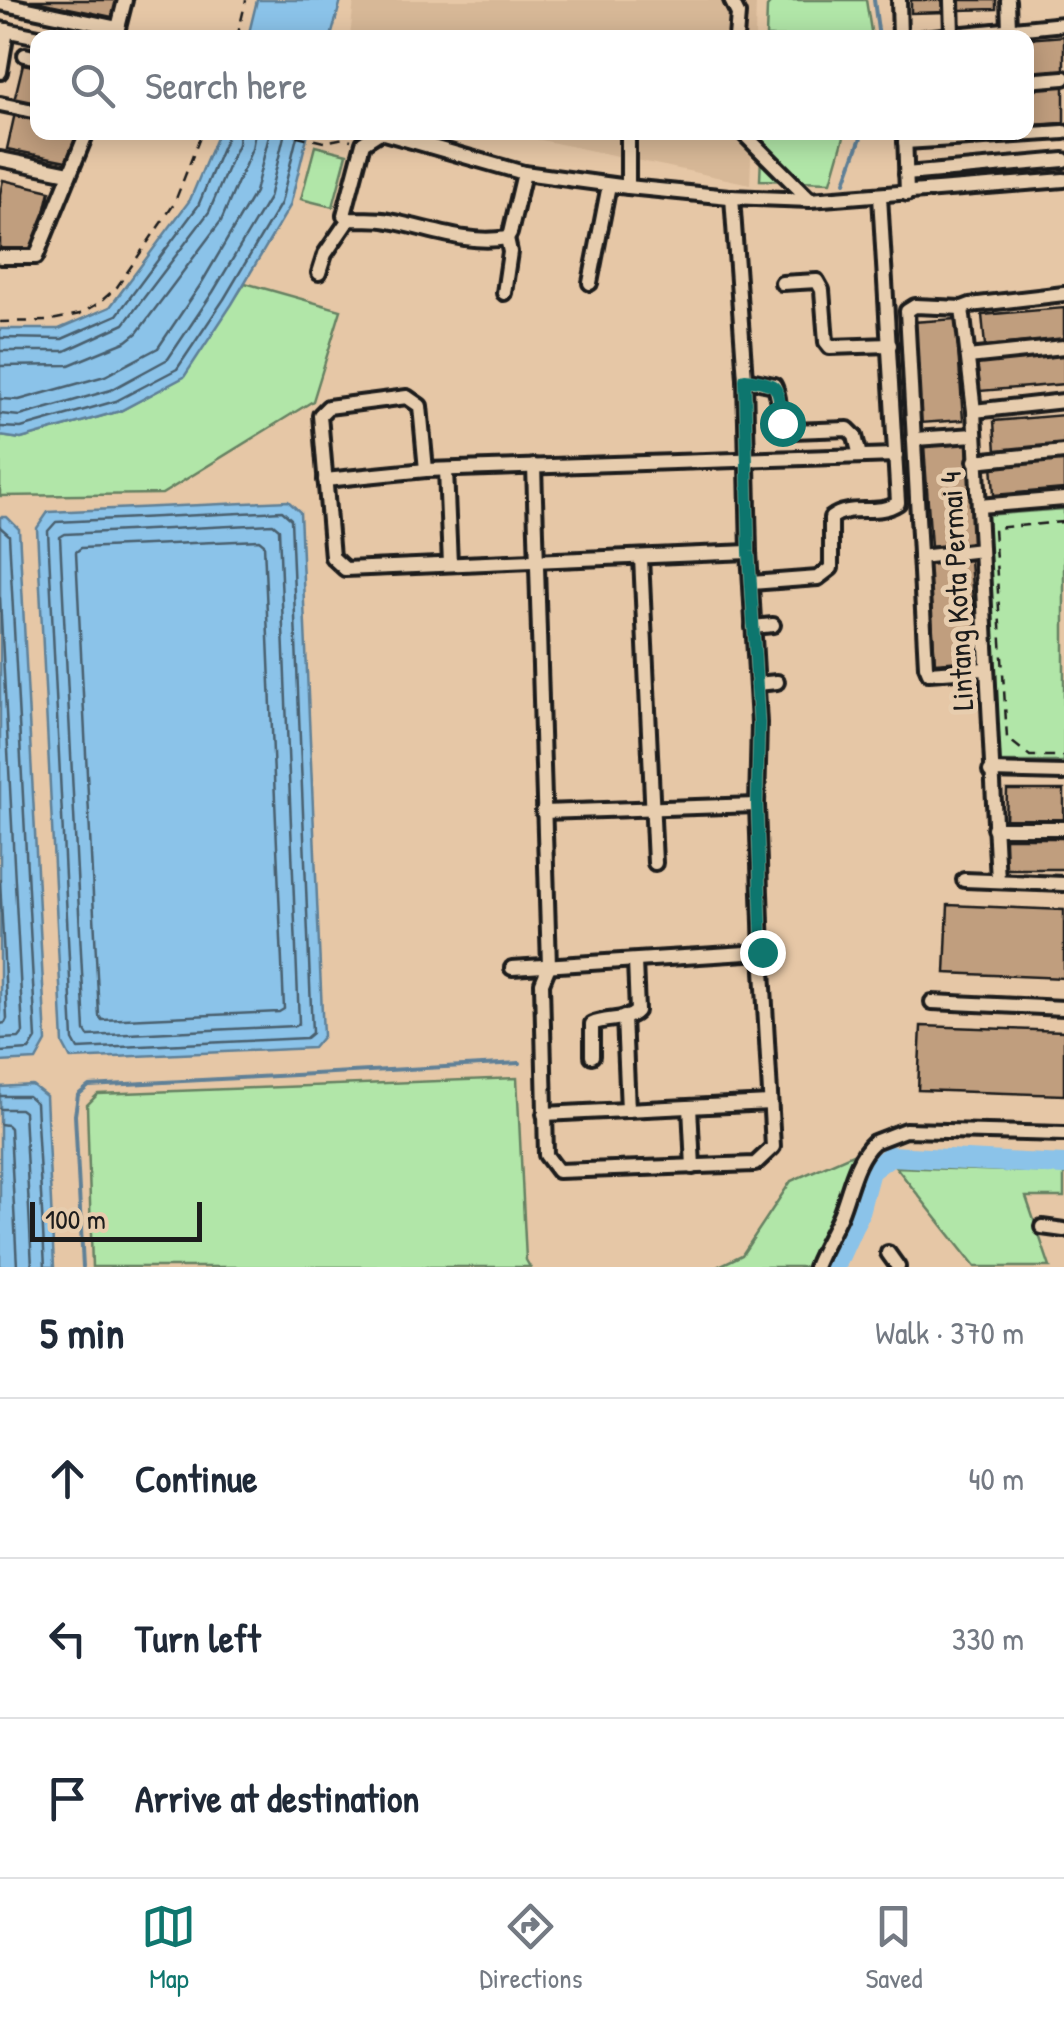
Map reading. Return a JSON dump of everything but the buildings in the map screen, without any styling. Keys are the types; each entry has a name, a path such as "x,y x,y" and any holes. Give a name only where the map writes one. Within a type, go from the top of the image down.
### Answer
{"street":[{"path":"115,30 125,0"},
{"path":"731,0 738,14 737,30"},
{"path":"899,0 900,30"},
{"path":"951,0 952,30"},
{"path":"1008,0 1015,30"},
{"path":"6,2 104,30"},
{"path":"1027,30 1064,24"},
{"path":"0,72 3,30 30,35"},
{"path":"1034,81 1064,78"},
{"path":"0,104 30,110"},
{"path":"1034,134 1064,132"},
{"path":"0,257 36,257 83,140"},
{"path":"368,140 363,143 344,215 349,219 384,219 464,240 507,238"},
{"path":"408,140 524,173 732,197 810,200 1064,180"},
{"path":"628,140 628,187"},
{"path":"750,140 810,200"},
{"path":"905,140 906,194"},
{"path":"0,159 69,173"},
{"path":"906,174 1064,160"},
{"path":"504,293 510,252 507,238 524,173"},
{"path":"590,283 609,185"},
{"path":"751,583 818,578 831,568 830,518 840,511 888,510 898,503 880,196"},
{"path":"534,466 549,966 542,983 546,1154 558,1171 756,1164 773,1148 762,952 757,805 759,723 749,552 745,379 732,197"},
{"path":"319,273 324,254 349,219"},
{"path":"782,283 817,281 822,290 826,342 830,347 890,345"},
{"path":"986,669 930,673 926,666 907,311 915,306 966,306 1064,294"},
{"name":"Lintang Kota Permai 4","path":"966,306 998,881"},
{"path":"968,357 1064,347"},
{"path":"745,379 774,385 786,428 848,428 855,436 860,456"},
{"path":"426,470 420,406 407,397 328,407 320,414 332,556 345,569 749,552"},
{"path":"974,411 1064,402"},
{"path":"915,439 974,434"},
{"path":"975,461 1064,452"},
{"path":"325,480 426,470 896,455"},
{"path":"446,470 450,564"},
{"path":"978,506 1064,499"},
{"path":"920,557 980,550"},
{"path":"641,557 655,863"},
{"path":"753,627 773,625"},
{"path":"756,684 776,682"},
{"path":"990,771 1064,773"},
{"path":"544,812 757,805"},
{"path":"994,828 1064,828"},
{"path":"964,880 1064,884"},
{"path":"512,968 762,952"},
{"path":"592,1056 592,1024 633,1016 637,1010 634,960"},
{"path":"932,1002 1064,1008"},
{"path":"624,1017 628,1110"},
{"path":"544,1114 770,1103"},
{"path":"690,1107 692,1167"},
{"path":"815,1267 870,1145 905,1130 1064,1134"},
{"path":"1042,1227 1064,1230"},
{"path":"888,1253 898,1267"}],"path":[{"path":"239,30 246,0"},
{"path":"0,322 47,322 80,314 117,287 174,204 199,140"},
{"path":"352,140 363,143"},
{"path":"1064,522 994,528 1007,738 1030,756 1064,756"}],"shaded area":[{"path":"354,0 756,0 755,30 351,30"},
{"path":"541,140 752,140 750,184"}],"green space":[{"path":"773,0 866,0 871,30 766,30 767,7"},
{"path":"762,140 843,140 831,182 760,180"},
{"path":"315,146 347,154 333,207 301,199"},
{"path":"245,283 341,310 313,401 162,494 0,496 0,436 21,439 120,411 183,377"},
{"path":"1064,509 1064,762 997,762 985,515"},
{"path":"517,1078 526,1260 530,1267 92,1267 87,1105 98,1094"},
{"path":"880,1142 859,1176 852,1202 822,1267 717,1267 742,1255 791,1181"},
{"path":"896,1167 1064,1173 1064,1197 1026,1197 1050,1267 975,1267"}],"water":[{"path":"257,0 341,0 333,30 250,30"},
{"path":"215,140 306,140 290,206 184,377 120,411 21,439 0,436 0,329 59,329 110,307 190,200"},
{"path":"288,501 300,512 323,1036 313,1048 71,1059 63,1044 37,528 48,512"},
{"path":"0,517 7,517 19,529 46,1042 36,1060 0,1062"},
{"path":"32,1085 46,1096 54,1267 0,1267 0,1087"}],"waterway":[{"path":"874,0 878,30"},
{"path":"845,182 860,140"},
{"path":"83,1267 75,1115 78,1095 89,1086 520,1063"},
{"path":"835,1267 858,1216 870,1171 890,1156 1064,1165"}],"route":[{"path":"762,952 757,805 759,723 749,552 745,379 774,385 782,423"}]}
